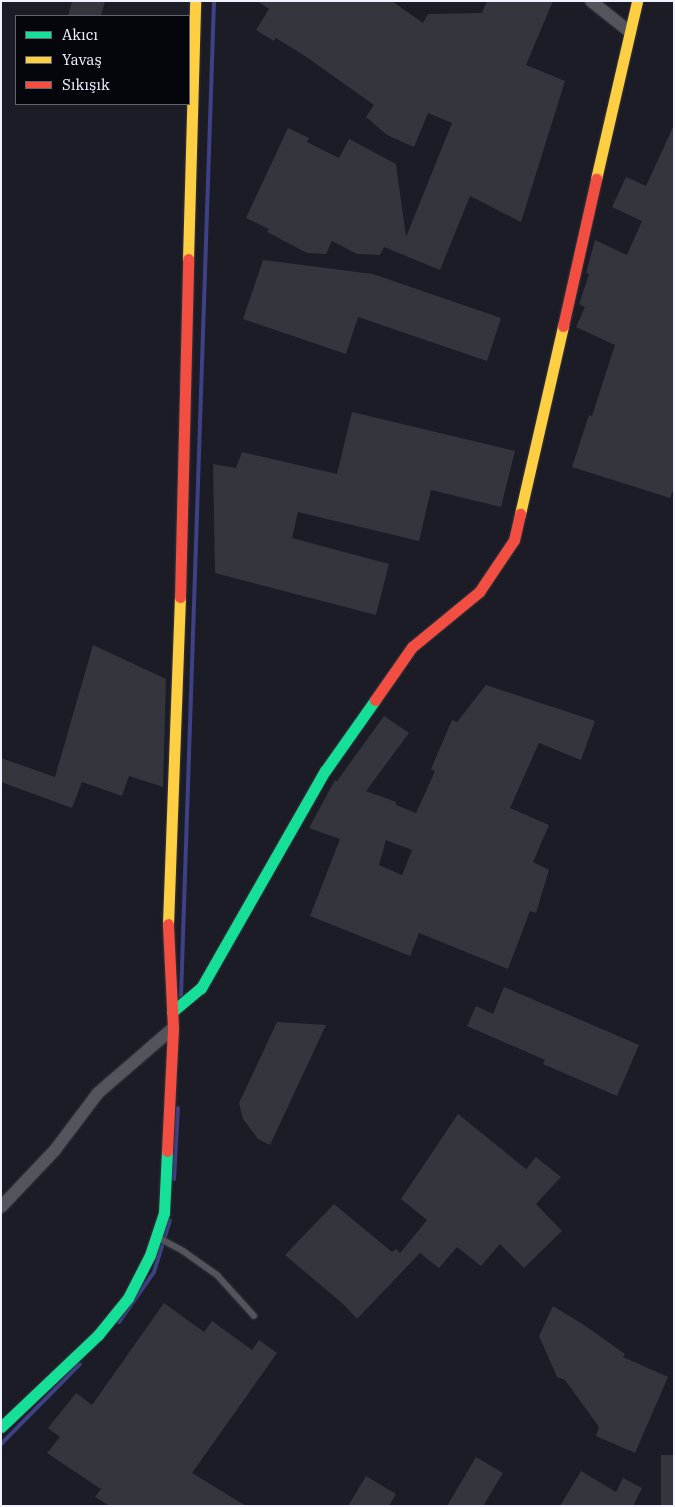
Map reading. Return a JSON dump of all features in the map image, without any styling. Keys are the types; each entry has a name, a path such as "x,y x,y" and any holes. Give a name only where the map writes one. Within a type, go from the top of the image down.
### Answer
{"street":[{"path":"1,1427 98,1335 128,1298 158,1238 164,1213 173,1028 168,915 176,737 195,1"},
{"path":"591,1 630,32"},
{"path":"172,1012 202,988 331,763 412,647 479,592 514,540 637,1"},
{"path":"1,1207 55,1150 98,1093 173,1028"}],"lane":[{"path":"158,1238 217,1275 254,1316"}],"building":[{"path":"72,1 105,1 101,15 68,15"},
{"path":"257,1 392,1 423,23 428,14 482,13 487,1 553,1 526,65 565,81 521,222 470,196 440,270 384,247 380,255 357,254 332,241 326,254 307,253 267,232 269,229 246,218 288,128 309,138 307,142 339,158 349,139 396,164 406,237 452,123 428,113 414,147 387,135 366,117 374,105 305,56 276,38 274,41 256,30 269,9"},
{"path":"674,125 674,488 670,498 572,467 589,415 592,416 615,345 576,327 585,307 579,304 589,274 586,273 595,240 627,255 642,221 612,207 626,177 646,186"},
{"path":"263,260 373,274 501,318 487,361 358,317 346,354 243,319"},
{"path":"352,412 515,451 501,507 431,490 419,541 298,512 292,538 389,564 376,615 215,573 213,464 236,468 242,452 337,474"},
{"path":"93,645 166,679 163,787 129,776 122,796 82,782 72,808 1,782 1,758 55,777"},
{"path":"486,685 595,721 581,760 539,743 510,808 549,825 533,862 549,870 536,913 530,911 508,969 419,933 410,956 310,916 340,839 309,828 335,780 337,781 384,716 409,733 366,791 396,802 396,805 416,813 435,771 431,769 452,720 457,722","holes":["386,840 412,850 402,875 379,865"]},
{"path":"504,987 639,1045 617,1096 543,1064 545,1060 467,1026 476,1006 493,1014"},
{"path":"277,1022 326,1025 270,1145 258,1139 243,1119 239,1103"},
{"path":"458,1114 526,1169 536,1157 561,1177 536,1204 562,1231 524,1268 500,1244 481,1266 457,1247 439,1268 420,1253 357,1319 343,1304 285,1255 334,1204 392,1252 396,1249 400,1253 427,1220 401,1199"},
{"path":"164,1303 204,1332 212,1321 252,1350 259,1340 277,1353 192,1473 246,1506 110,1506 95,1497 101,1489 47,1453 60,1437 48,1428 76,1393 92,1405"},
{"path":"553,1306 625,1354 623,1357 668,1377 635,1453 596,1436 599,1427 565,1380 557,1377 539,1336"},
{"path":"661,1455 674,1455 674,1506 661,1506"},
{"path":"476,1457 503,1473 483,1506 447,1506"},
{"path":"581,1471 616,1492 623,1478 642,1488 633,1506 560,1506"},
{"path":"366,1476 396,1494 389,1506 348,1506"}],"waterway":[{"path":"181,996 214,1"},
{"path":"174,1179 178,1108"},
{"path":"119,1322 154,1272 170,1220"},
{"path":"1,1444 80,1364"}],"traffic: fast":[{"path":"172,1012 201,988 325,771 375,700"},
{"path":"1,1427 98,1335 128,1298 150,1255 164,1213 167,1151"}],"traffic: slow":[{"path":"188,259 195,1"},
{"path":"596,179 637,1"},
{"path":"520,514 563,326"},
{"path":"168,924 180,597"}],"traffic: jam":[{"path":"563,326 596,179"},
{"path":"180,597 188,259"},
{"path":"375,700 412,647 479,592 514,540 520,514"},
{"path":"167,1151 173,1028 168,924"}]}
